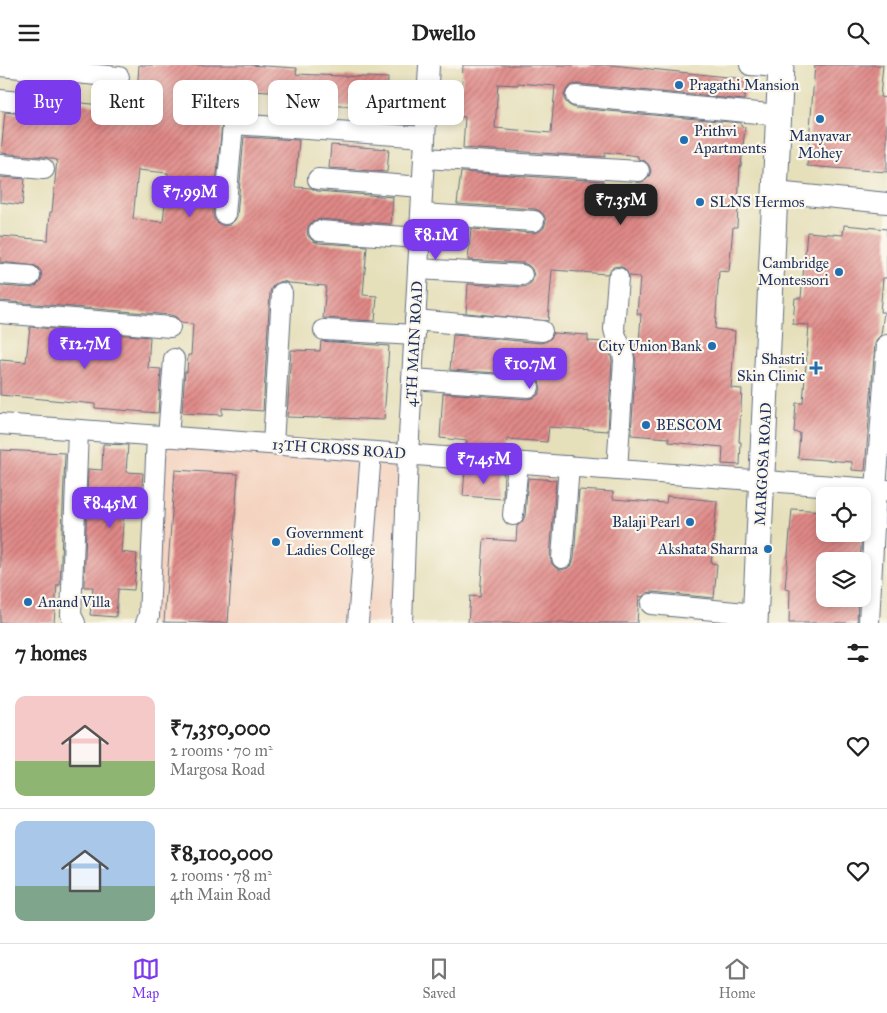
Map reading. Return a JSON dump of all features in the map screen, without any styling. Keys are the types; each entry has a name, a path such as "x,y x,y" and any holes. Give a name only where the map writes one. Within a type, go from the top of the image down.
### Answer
{"main road":[{"name":"MARGOSA ROAD","path":"756,618 781,66"}],"street":[{"name":"4TH MAIN ROAD","path":"402,623 408,455 429,65"},
{"path":"750,65 781,66"},
{"path":"0,66 119,77"},
{"path":"576,96 779,115"},
{"path":"0,100 15,102"},
{"path":"225,215 233,124 425,137"},
{"path":"424,158 639,171"},
{"path":"0,165 44,169"},
{"path":"318,179 422,187"},
{"path":"775,192 887,203"},
{"path":"421,214 534,221"},
{"path":"319,231 420,238"},
{"path":"418,269 522,275"},
{"path":"0,274 30,276"},
{"path":"617,470 624,360 614,329 618,278"},
{"path":"274,445 282,293"},
{"path":"0,313 170,327"},
{"path":"324,330 415,327 542,331"},
{"path":"869,623 881,489 887,345"},
{"path":"146,623 149,616 163,436 174,359"},
{"path":"412,379 529,387"},
{"name":"13TH CROSS ROAD","path":"0,424 881,489"},
{"path":"75,623 71,615 78,430"},
{"path":"358,623 371,452"},
{"path":"513,515 518,463"},
{"path":"562,557 569,466"},
{"path":"651,604 756,618"}],"shaded area":[{"name":"Government Ladies College","path":"162,445 402,460 391,623 150,623"}],"building":[{"path":"139,65 249,65 297,68 296,74 388,78 388,80 348,80 348,106 338,106 338,80 268,80 268,92 258,91 258,80 173,80 173,125 222,125 213,213 214,219 219,224 224,226 230,225 237,216 244,137 299,140 295,187 311,188 317,191 393,197 391,224 320,219 313,221 307,230 308,236 318,243 367,246 363,295 377,296 375,321 323,318 326,286 283,281 276,283 270,292 263,411 222,408 222,415 182,413 185,371 187,372 188,355 191,355 193,324 181,323 176,317 171,315 0,301 0,286 30,288 40,282 42,277 41,271 36,266 0,262 0,236 48,240 57,160 1,153 5,112 15,113 15,125 81,125 81,103 91,104 91,125 163,125 163,80 138,80","holes":["138,170 168,173 163,222 133,219"]},
{"path":"463,65 612,65 746,79 744,100 577,84 567,89 564,95 565,101 575,108 741,123 741,126 745,127 740,166 737,227 733,227 729,272 719,271 715,329 735,331 731,388 742,389 739,442 741,442 740,465 722,464 723,447 669,442 669,438 631,435 636,361 632,344 639,345 641,314 637,314 640,277 629,276 624,268 619,266 613,267 607,274 552,270 548,321 466,313 468,284 522,287 532,282 534,275 532,269 523,263 468,260 471,229 534,233 544,228 546,221 544,215 535,209 457,204 461,172 603,181 603,186 636,189 636,183 645,181 651,171 649,165 645,161 638,159 638,156 605,152 605,157 463,148 465,117","holes":["518,83 555,86 551,133 495,128 498,84 518,85"]},
{"path":"815,65 883,65 880,97 887,98 887,172 807,166"},
{"path":"331,145 389,149 387,172 329,168"},
{"path":"0,177 25,179 22,205 0,202"},
{"path":"844,225 887,229 887,278 883,278 880,312 884,312 881,335 875,344 865,471 852,470 852,462 798,458 800,433 794,432 796,403 803,403 809,325 793,324 795,298 801,298 807,232 843,235"},
{"path":"30,327 150,337 148,368 161,369 158,413 95,408 95,404 0,395 0,360 26,362"},
{"path":"554,333 588,335 588,341 606,342 612,360 608,431 549,427 547,442 507,439 506,450 466,447 467,441 440,438 443,393 528,399 539,394 541,388 539,381 530,375 450,370 453,335 541,343 551,338"},
{"path":"321,341 389,346 384,420 287,417 291,350 320,351"},
{"path":"103,444 128,445 126,472 143,473 140,511 124,510 121,552 137,554 134,590 118,589 116,617 90,615 93,587 84,587 88,469 102,470"},
{"path":"0,450 65,453 60,585 57,585 54,623 0,623"},
{"path":"175,470 238,474 228,623 164,622"},
{"path":"465,470 504,473 503,499 463,496"},
{"path":"528,478 556,480 550,557 552,564 561,570 568,568 574,559 579,490 613,492 613,499 666,503 667,496 717,501 711,563 717,564 714,598 647,593 642,597 639,596 637,623 468,623 470,596 480,597 484,539 516,541 517,526 525,516"},
{"path":"792,509 816,510 816,542 861,542 861,552 816,552 816,607 858,607 857,623 789,623 790,590 785,589"}],"place":[{"name":"Pragathi Mansion","path":"679,85"},
{"name":"Manyavar Mohey","path":"820,119"},
{"name":"Prithvi Apartments","path":"684,140"},
{"name":"SLNS Hermos","path":"700,202"},
{"name":"Cambridge Montessori","path":"839,272"},
{"name":"City Union Bank","path":"712,346"},
{"name":"Shastri Skin Clinic","path":"816,368"},
{"name":"BESCOM","path":"646,425"},
{"name":"Balaji Pearl","path":"690,522"},
{"name":"Government Ladies College","path":"276,542"},
{"name":"Akshata Sharma","path":"768,549"},
{"name":"Anand Villa","path":"28,602"}]}
